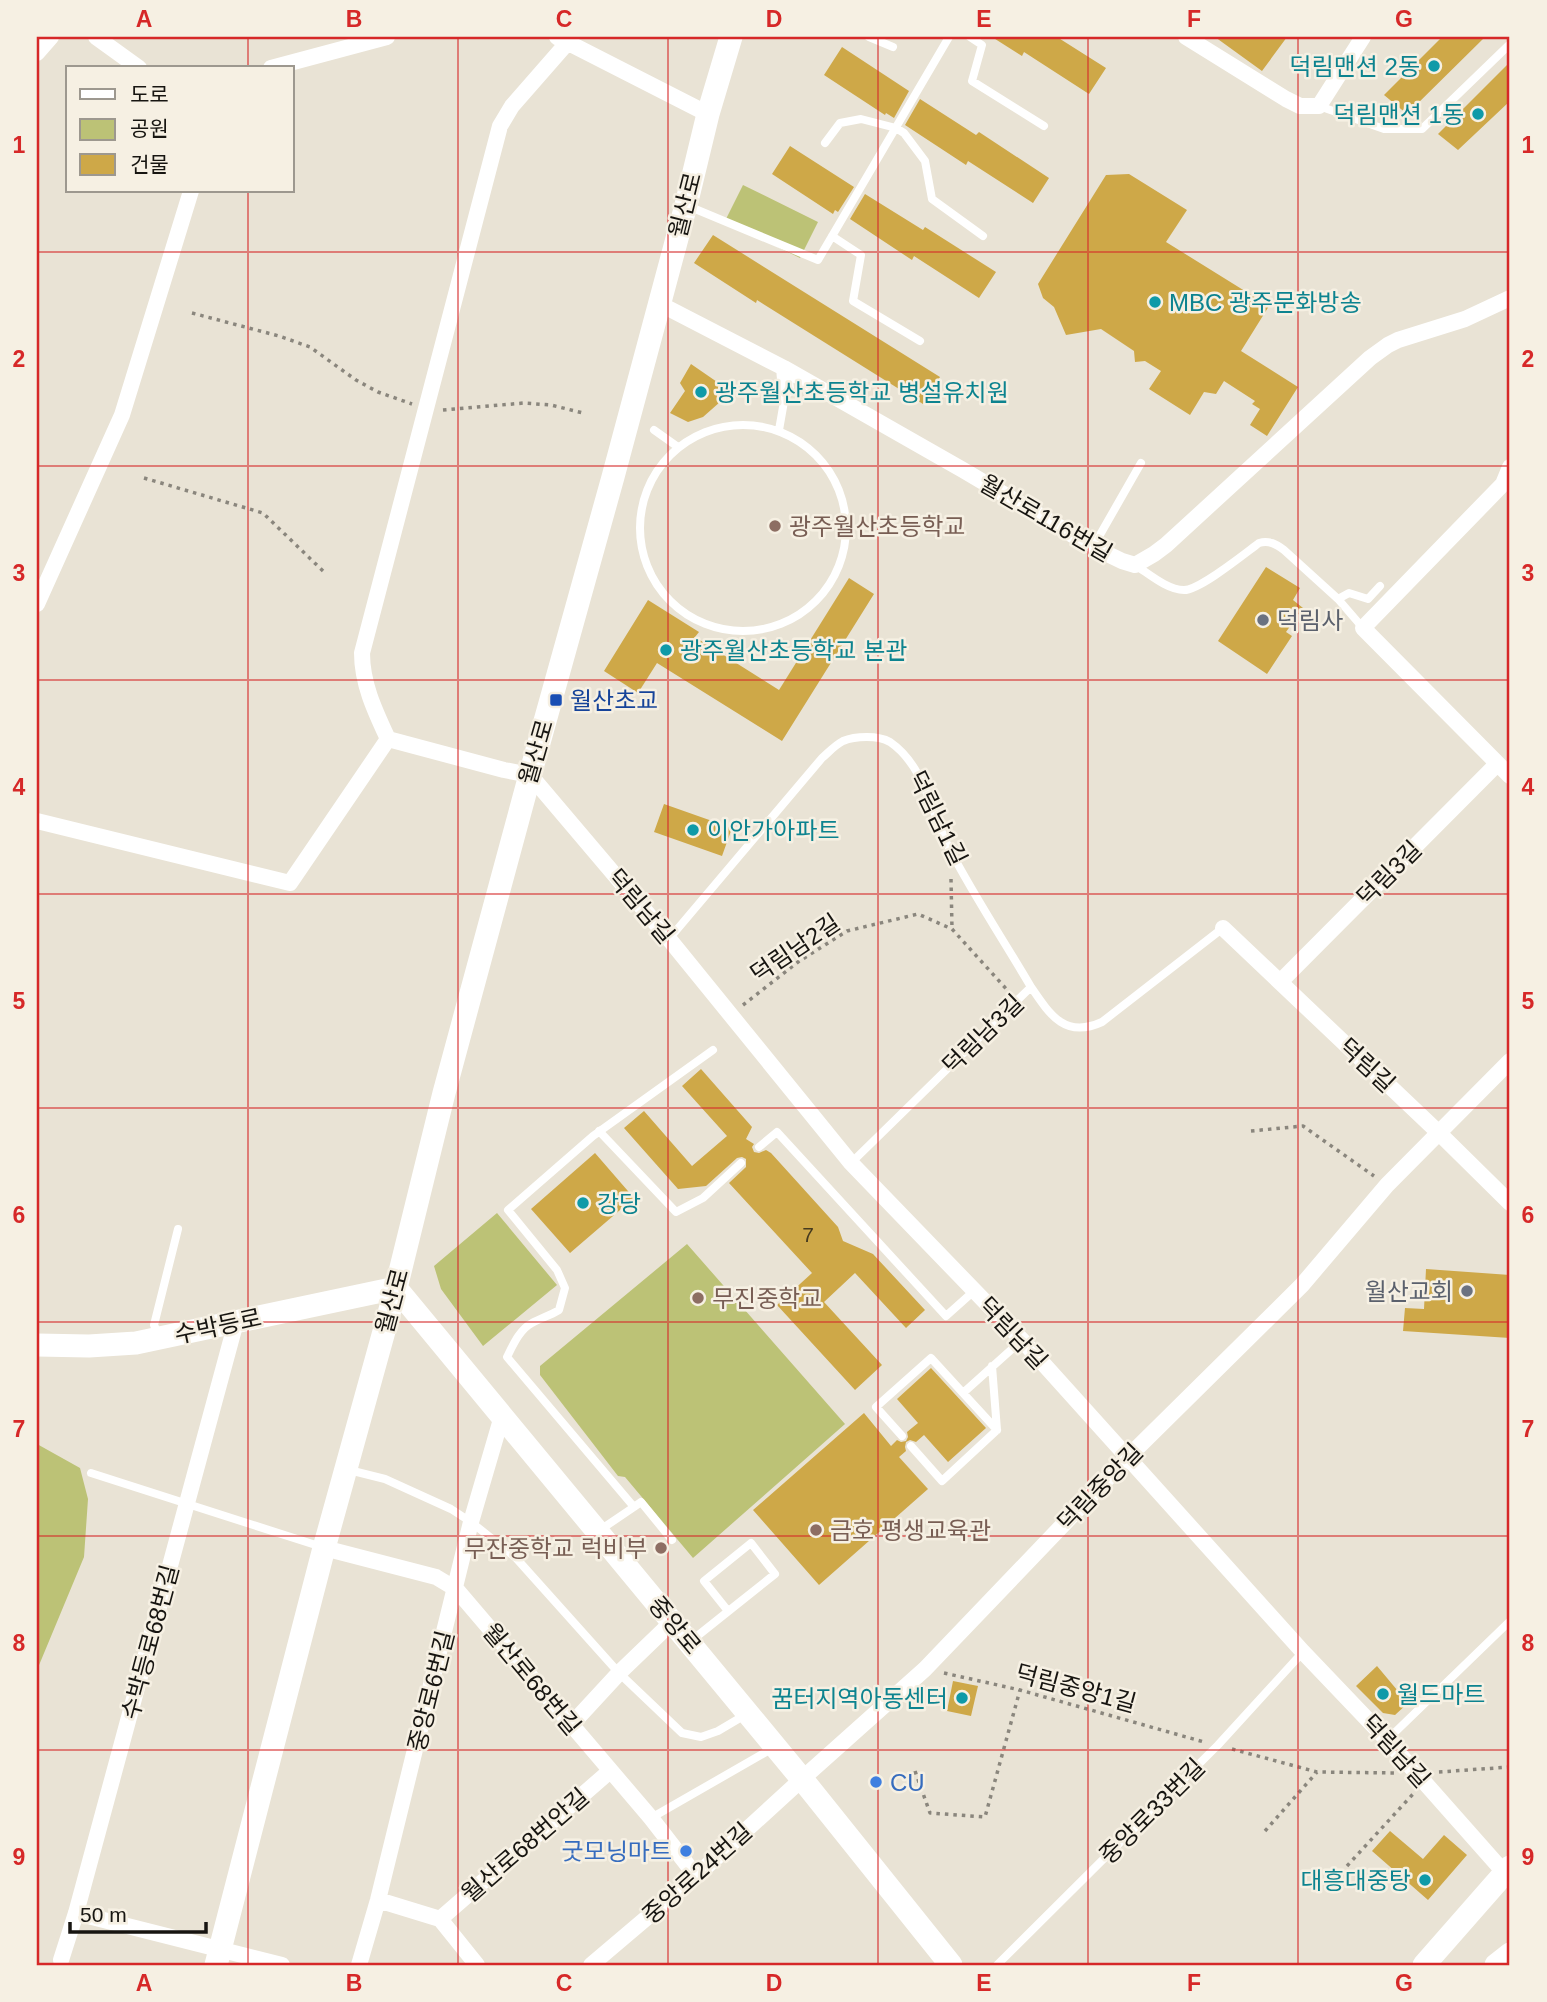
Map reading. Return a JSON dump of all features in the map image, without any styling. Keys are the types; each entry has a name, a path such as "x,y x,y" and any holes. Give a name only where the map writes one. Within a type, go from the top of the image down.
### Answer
{"street":[{"path":"37,53 51,37"},
{"path":"96,37 136,66"},
{"path":"278,66 387,37"},
{"name":"월산로","path":"218,1958 324,1548 396,1288 444,1093 731,37"},
{"path":"1186,37 1286,100 1300,106 1319,106 1363,37"},
{"path":"388,739 369,696 362,672 362,653 500,126 512,106 563,40 708,114"},
{"path":"37,604 122,415 191,192"},
{"name":"월산로116번길","path":"660,303 784,368 1094,547 1135,565 1166,545 1382,349 1398,340 1454,323 1510,298"},
{"path":"784,368 786,390"},
{"path":"1510,467 1503,484 1363,628 1510,776"},
{"path":"388,739 530,775"},
{"path":"37,821 290,883 388,739"},
{"name":"덕림3길","path":"1280,982 1497,764"},
{"name":"덕림남길","path":"530,775 669,939 851,1163 1022,1340 1303,1652 1508,1873"},
{"name":"덕림길","path":"1223,928 1510,1203"},
{"name":"덕림중앙길","path":"802,1779 925,1669 1127,1458 1302,1285 1387,1185 1510,1061"},
{"name":"수박등로","path":"37,1345 89,1346 160,1339 396,1288"},
{"name":"중앙로","path":"396,1288 802,1779 950,1965"},
{"name":"수박등로68번길","path":"61,1960 188,1505 236,1322"},
{"name":"중앙로6번길","path":"359,1965 379,1900 471,1522 502,1416"},
{"name":"월산로68번길","path":"324,1548 436,1577 456,1589 651,1818 696,1876"},
{"path":"571,1725 619,1673 672,1622"},
{"name":"월산로68번안길","path":"440,1919 610,1771"},
{"name":"중앙로24번길","path":"591,1965 696,1876 802,1779"},
{"path":"1424,1965 1508,1873"},
{"path":"379,1900 440,1919 477,1965"},
{"path":"75,1913 218,1958 282,1965"},
{"path":"1496,1965 1510,1954"}],"lane":[{"path":"869,37 893,47"},
{"path":"686,205 818,260 949,37"},
{"path":"970,37 982,45 972,81 1044,126"},
{"path":"1319,106 1384,129 1422,129 1510,44"},
{"path":"825,143 840,123 861,119 896,128 910,140 925,161 932,199 983,236"},
{"path":"832,236 861,255 853,301 920,341"},
{"path":"779,430 786,390"},
{"path":"747,424 779,430 810,448 833,474 845,507 847,542 836,575 815,603 786,623 753,631 718,628 686,614 661,591 645,562 639,529 644,496 660,466 678,447 714,428 747,424"},
{"path":"654,430 678,447"},
{"path":"1094,547 1141,463"},
{"path":"1135,565 1172,588 1184,590 1197,587 1265,541 1284,550 1338,599 1363,628"},
{"path":"1338,599 1349,593 1368,599 1380,586"},
{"name":"덕림남1길","path":"669,939 822,758 842,741 878,737 888,741 911,763 924,785 949,847 1031,987"},
{"name":"덕림남3길","path":"851,1163 1031,987 1055,1018 1074,1028 1089,1028 1102,1022 1223,928"},
{"path":"634,1507 507,1357 514,1341 531,1323 547,1318 559,1310 565,1288 557,1270 508,1210 599,1131 713,1050"},
{"path":"599,1131 676,1212 704,1198 741,1163"},
{"path":"759,1147 777,1132 946,1317 974,1291"},
{"path":"160,1339 154,1325 178,1229"},
{"path":"963,1393 1022,1340"},
{"path":"902,1436 876,1407 932,1358 997,1430"},
{"path":"992,1366 997,1430"},
{"path":"911,1446 942,1482 997,1430"},
{"path":"347,1469 385,1479 471,1522 516,1558 619,1673 682,1733 701,1737 748,1714"},
{"path":"91,1473 324,1548"},
{"path":"598,1532 640,1502 672,1540"},
{"path":"689,1643 775,1574 751,1543 704,1581 728,1611"},
{"path":"1387,1740 1510,1621"},
{"name":"중앙로33번길","path":"997,1965 1218,1745 1303,1652"},
{"path":"651,1818 775,1747"}],"path":[{"path":"192,313 310,347 356,380 378,392 427,409 438,411 524,403 551,405 583,413"},
{"path":"144,478 263,513 324,572"},
{"path":"949,847 952,929"},
{"name":"덕림남2길","path":"731,1015 798,962 847,931 918,914 952,929 1017,1001"},
{"path":"1251,1131 1303,1126 1387,1185"},
{"name":"덕림중앙1길","path":"925,1669 1020,1690 1317,1772 1420,1778 1510,1767"},
{"path":"915,1771 930,1813 985,1817 1020,1690"},
{"path":"1265,1831 1317,1772"},
{"path":"1347,1866 1420,1778"}],"green space":[{"path":"743,185 818,222 800,258 725,221"},
{"path":"497,1213 557,1285 483,1346 441,1289 434,1266"},
{"path":"687,1244 845,1424 693,1558 625,1477 618,1476 540,1375 540,1366"},
{"path":"37,1444 80,1468 88,1499 84,1557 37,1670"}],"building":[{"path":"992,37 1057,37 1106,68 1089,94 1024,52 1022,56"},
{"path":"1215,37 1287,37 1262,71"},
{"name":"덕림맨션 2동","path":"1442,37 1485,37 1407,114 1384,95"},
{"path":"842,47 909,91 894,118 886,113 885,115 824,75"},
{"name":"덕림맨션 1동","path":"1510,62 1510,101 1458,150 1438,134"},
{"path":"920,99 976,135 979,132 1049,178 1033,203 968,161 966,165 905,125"},
{"path":"790,146 854,187 838,212 835,210 833,214 772,174"},
{"name":"MBC 광주문화방송","path":"1129,174 1187,210 1166,242 1269,306 1241,351 1298,387 1267,436 1250,425 1260,409 1252,404 1255,401 1224,381 1216,394 1204,392 1190,415 1149,389 1161,371 1145,361 1135,362 1134,351 1101,329 1066,335 1054,307 1043,298 1038,284 1106,175"},
{"path":"865,194 923,230 925,227 996,272 979,298 914,256 912,260 850,219"},
{"path":"713,235 940,377 923,404 694,263"},
{"name":"광주월산초등학교 병설유치원","path":"691,364 720,384 716,393 720,402 703,417 688,422 670,413 685,391 680,383"},
{"name":"덕림사","path":"1266,567 1300,588 1293,600 1303,608 1286,632 1292,636 1267,674 1218,641"},
{"name":"광주월산초등학교 본관","path":"849,578 874,594 782,741 657,663 638,693 604,671 648,600 699,632 695,637 779,690"},
{"name":"이안가아파트","path":"664,804 732,828 722,856 654,832"},
{"name":"무진중학교","path":"701,1069 752,1127 746,1139 754,1144 754,1152 766,1150 771,1153 838,1227 843,1241 873,1254 925,1310 906,1328 855,1273 824,1302 882,1365 855,1390 777,1305 812,1273 729,1183 746,1167 746,1159 737,1158 706,1186 678,1189 624,1128 644,1111 692,1166 727,1136 682,1086"},
{"name":"강당","path":"595,1153 634,1198 570,1253 531,1209"},
{"name":"월산교회","path":"1426,1269 1510,1275 1510,1338 1403,1331 1405,1308 1424,1309"},
{"path":"931,1368 986,1428 948,1462 924,1435 916,1442 906,1442 906,1451 899,1457 928,1489 819,1585 753,1510 864,1413 891,1446 897,1440 906,1441 907,1432 918,1423 897,1399"},
{"name":"월드마트","path":"1377,1666 1408,1703 1395,1715 1383,1713 1356,1686"},
{"name":"꿈터지역아동센터","path":"953,1681 978,1686 971,1716 947,1711"},
{"name":"대흥대중탕","path":"1390,1831 1423,1859 1444,1835 1467,1855 1428,1900 1372,1851"}],"place":[{"name":"덕림맨션 2동","path":"1434,66"},
{"name":"덕림맨션 1동","path":"1478,114"},
{"name":"MBC 광주문화방송","path":"1155,302"},
{"name":"광주월산초등학교 병설유치원","path":"701,392"},
{"name":"광주월산초등학교","path":"775,526"},
{"name":"덕림사","path":"1263,620"},
{"name":"광주월산초등학교 본관","path":"666,650"},
{"name":"월산초교","path":"556,700"},
{"name":"이안가아파트","path":"693,830"},
{"name":"강당","path":"583,1203"},
{"name":"월산교회","path":"1467,1291"},
{"name":"무진중학교","path":"698,1298"},
{"name":"금호 평생교육관","path":"816,1530"},
{"name":"무잔중학교 럭비부","path":"661,1548"},
{"name":"월드마트","path":"1383,1694"},
{"name":"꿈터지역아동센터","path":"962,1698"},
{"name":"CU","path":"876,1782"},
{"name":"굿모닝마트","path":"686,1851"},
{"name":"대흥대중탕","path":"1425,1880"}]}
